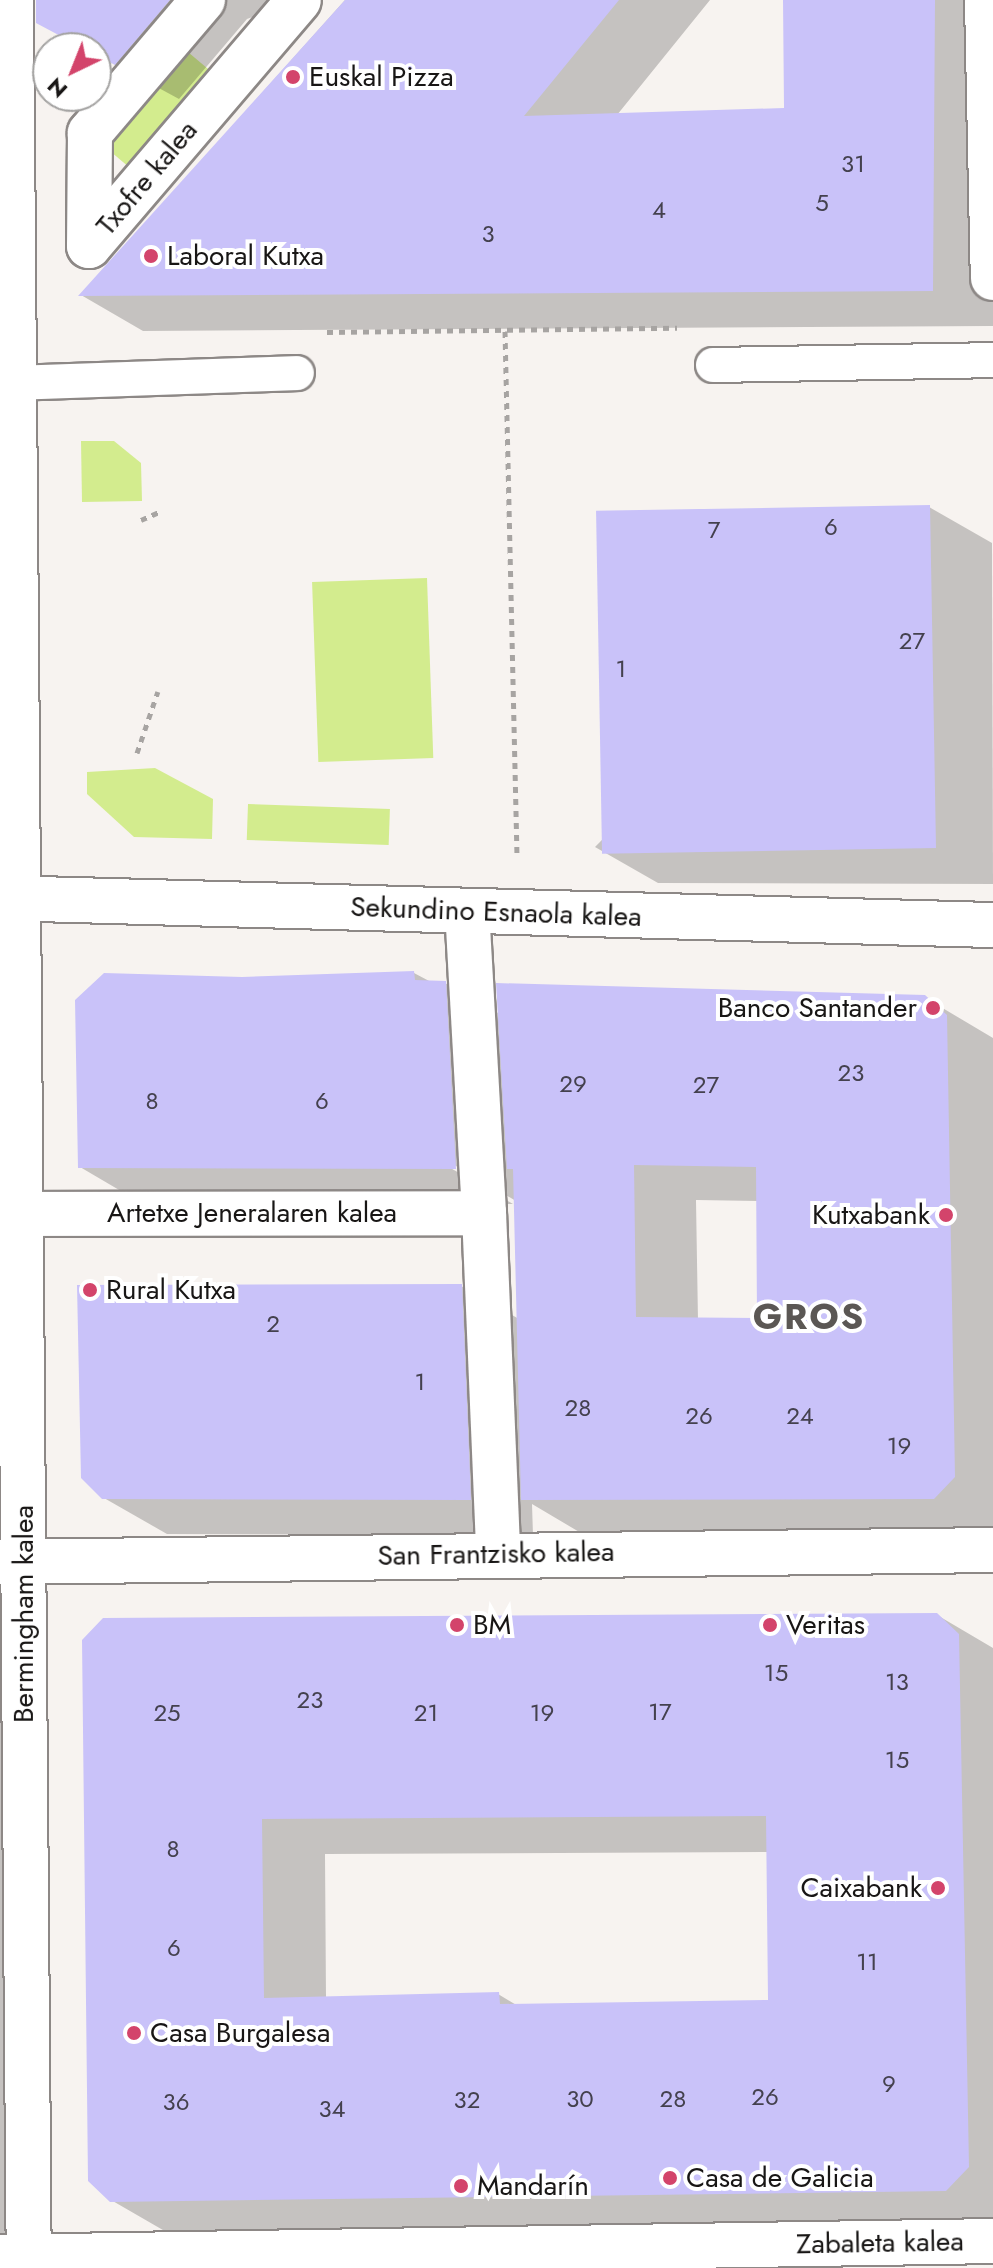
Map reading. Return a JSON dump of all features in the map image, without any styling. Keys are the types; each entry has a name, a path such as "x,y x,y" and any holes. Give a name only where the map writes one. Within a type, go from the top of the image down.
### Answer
{"street":[{"name":"Bermingham kalea","path":"11,0 14,383 9,899 21,1214 12,1562 19,2261"},
{"name":"Txofre kalea","path":"203,0 90,133 89,246 299,0"},
{"path":"987,0 993,278"},
{"name":"Sekundino Esnaola kalea","path":"9,899 993,925"},
{"path":"467,911 484,1213 498,1553"},
{"name":"Artetxe Jeneralaren kalea","path":"21,1214 484,1213"},
{"name":"San Frantzisko kalea","path":"12,1562 498,1553 993,1550"},
{"name":"Zabaleta kalea","path":"19,2261 993,2241"}],"lane":[{"path":"713,365 993,360"},
{"path":"14,383 297,373"}],"path":[{"path":"315,332 694,327"},
{"path":"505,331 518,913"},
{"path":"141,520 159,512"},
{"path":"137,753 158,691"}],"green space":[{"path":"182,47 215,75 134,171 101,144"},
{"path":"81,441 114,441 141,463 142,501 82,502"},
{"path":"427,578 433,758 318,762 312,582"},
{"path":"155,768 213,799 212,839 134,837 87,794 87,772"},
{"path":"248,804 390,809 389,845 247,840"}],"building":[{"path":"36,0 170,0 115,65 112,63 112,32 53,32 36,23"},
{"path":"345,0 619,0 524,116 784,108 783,0 935,0 933,291 78,296"},
{"path":"930,505 936,848 602,854 596,511"},
{"path":"414,971 415,980 446,981 456,1169 78,1168 75,1000 104,973 242,977"},
{"path":"496,983 925,995 947,1015 955,1477 934,1499 521,1500 513,1169 507,1169","holes":["634,1165 756,1167 757,1318 636,1317"]},
{"path":"462,1284 471,1500 102,1499 81,1478 77,1285"},
{"path":"937,1613 959,1634 969,2167 946,2191 110,2202 88,2181 82,1640 103,1618","holes":["766,1816 768,2000 500,2004 499,1992 264,1998 262,1819"]}],"place":[{"name":"Euskal Pizza","path":"293,77"},
{"name":"Laboral Kutxa","path":"151,256"},
{"name":"Banco Santander","path":"933,1008"},
{"name":"Kutxabank","path":"946,1215"},
{"name":"Rural Kutxa","path":"90,1290"},
{"name":"BM","path":"457,1625"},
{"name":"Veritas","path":"770,1625"},
{"name":"Caixabank","path":"938,1888"},
{"name":"Casa Burgalesa","path":"134,2033"},
{"name":"Casa de Galicia","path":"670,2178"},
{"name":"Mandarín","path":"461,2186"}],"district":[{"name":"GROS","path":"809,1317"}]}
